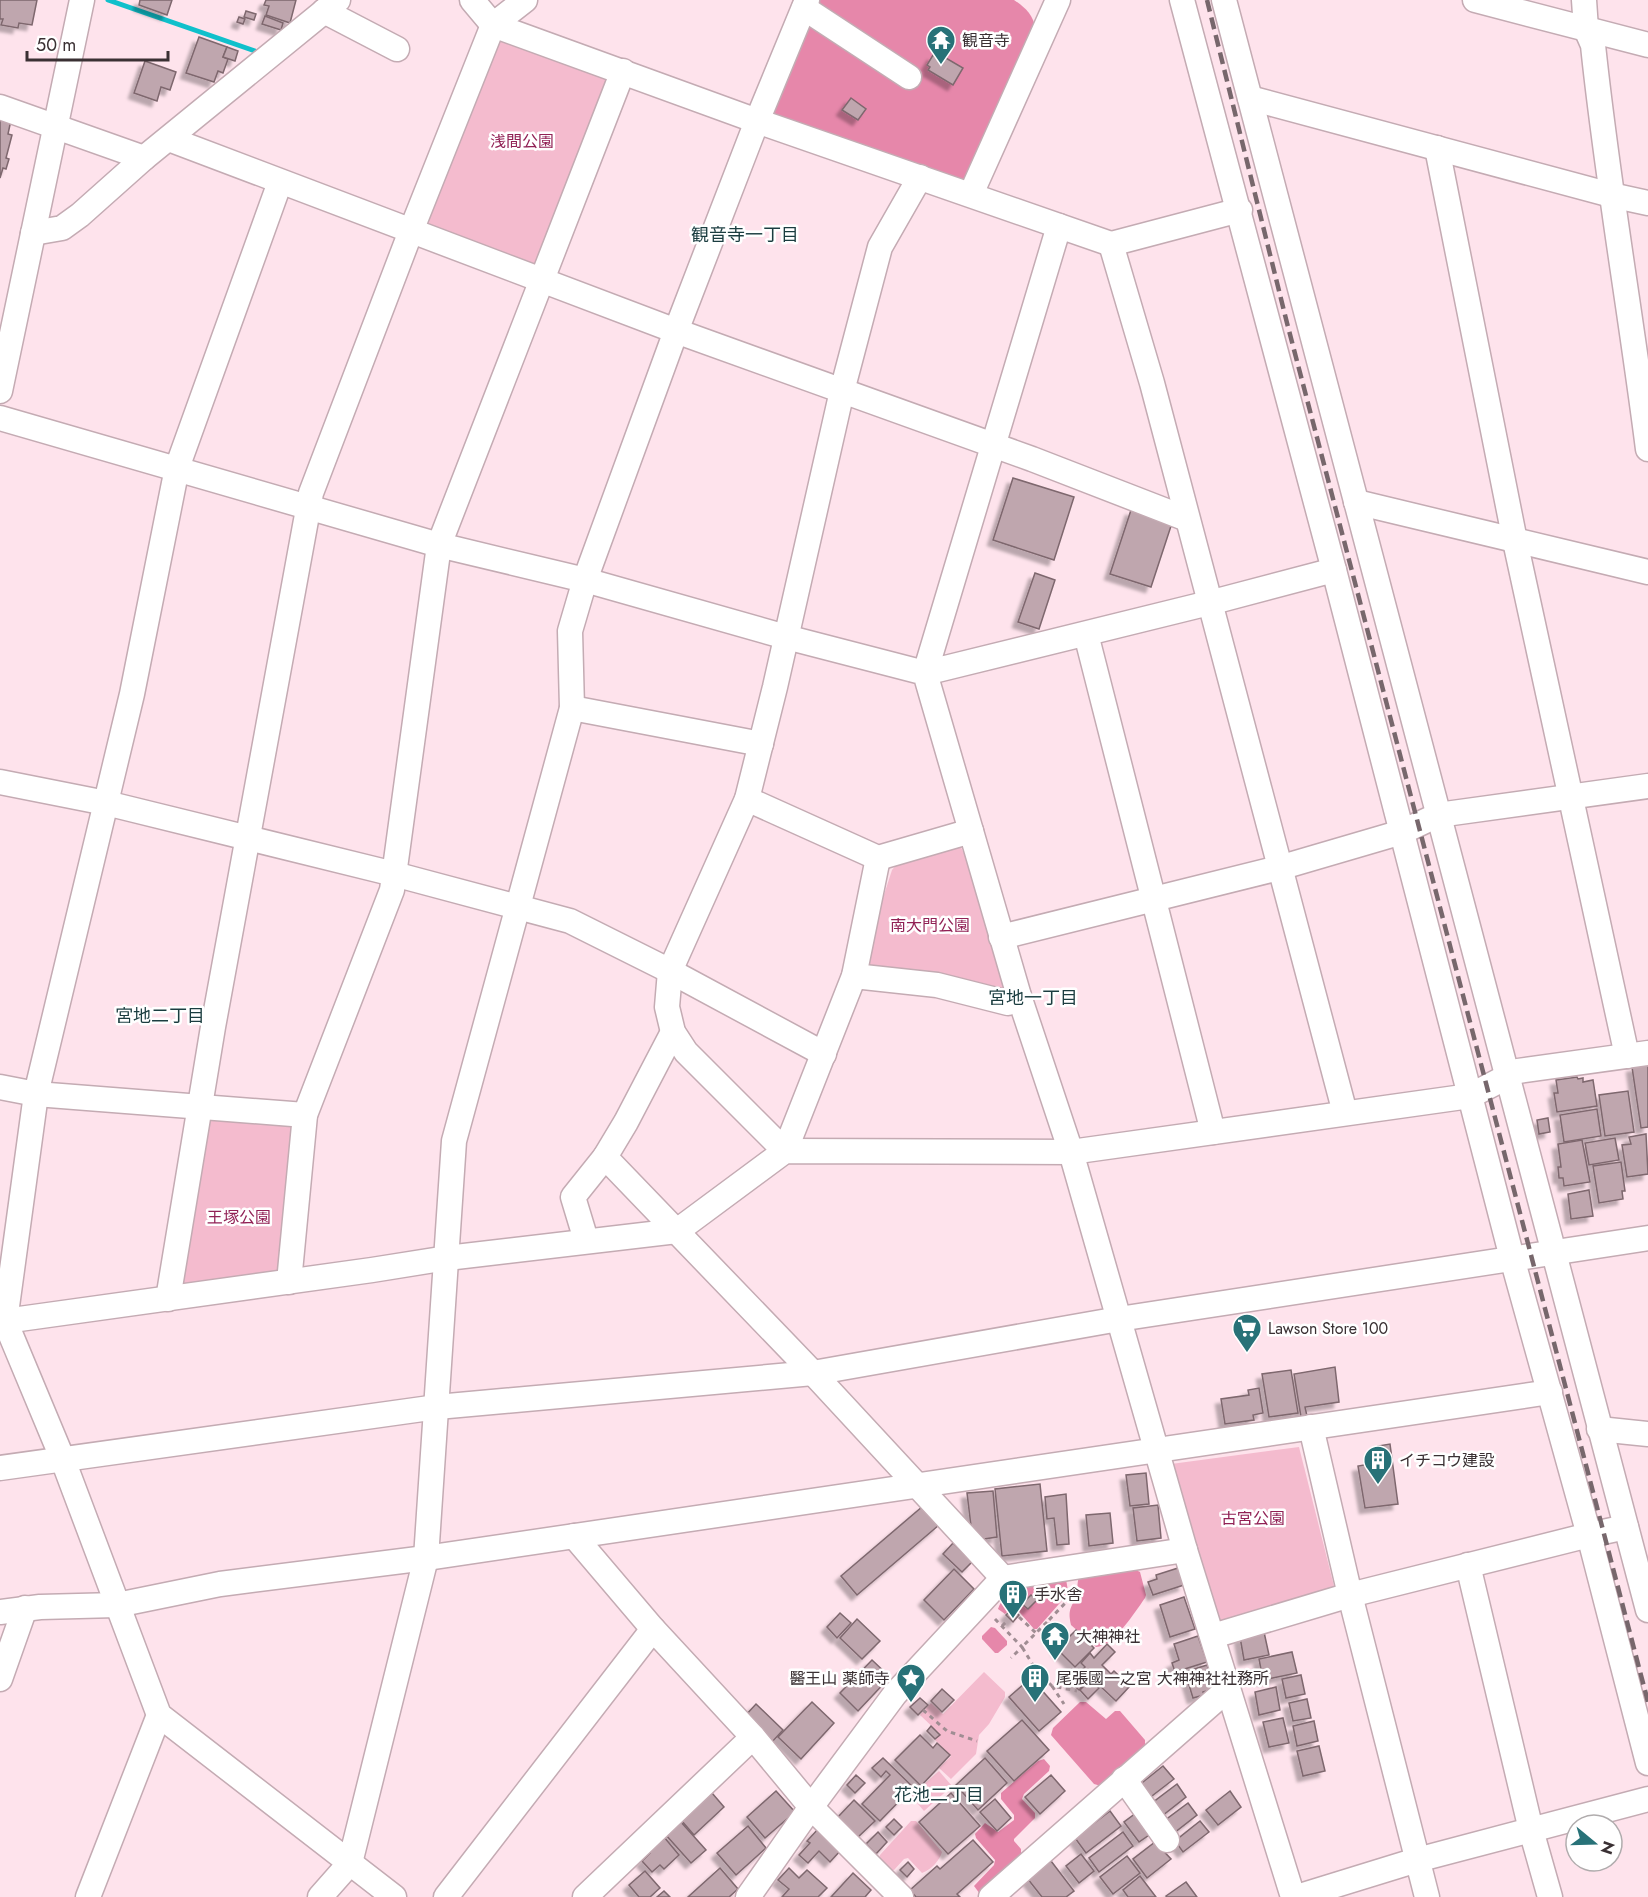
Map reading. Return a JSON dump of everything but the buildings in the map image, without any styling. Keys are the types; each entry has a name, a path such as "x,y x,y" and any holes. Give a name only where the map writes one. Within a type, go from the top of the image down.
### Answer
{"street":[{"path":"0,390 82,0"},
{"path":"472,0 494,25 757,121 1112,244 1240,210"},
{"path":"168,1299 200,1107 311,493 411,231 494,25 525,0"},
{"path":"971,194 1058,0"},
{"path":"1182,0 1240,210 1512,1258 1589,1535 1648,1762"},
{"path":"1224,0 1648,1610"},
{"path":"1475,0 1648,45"},
{"path":"1584,0 1586,29 1593,45 1611,195 1638,367 1648,449"},
{"path":"320,1897 350,1863 426,1558 454,1141 572,708 570,631 585,580 676,331 757,121 806,4 909,77"},
{"path":"33,233 62,228 80,215 144,158 331,5 397,49"},
{"path":"289,1282 305,1115 392,890 439,545 622,71"},
{"path":"1250,98 1611,195 1648,202"},
{"path":"0,107 144,158"},
{"path":"169,139 676,331 993,445 1187,519"},
{"path":"920,177 880,247 842,391 747,799 670,971 667,1007 673,1032 686,1052 785,1151 1071,1152 1470,1096 1518,1071 1638,1054 1572,796 1515,541 1437,148"},
{"path":"280,182 177,468 132,694 36,1094 2,1319 63,1460 159,1715 394,1897"},
{"path":"1059,226 925,673 1001,937 1071,1152 1185,1550 1295,1897 1416,1860 1648,1798"},
{"path":"1112,244 1152,383 1345,1113"},
{"path":"0,418 439,545 585,580 786,637 925,673 1334,570"},
{"path":"1356,502 1648,572"},
{"path":"1086,634 1213,1132"},
{"path":"572,708 761,744"},
{"path":"0,782 106,803 394,874 570,921 670,971 824,1054"},
{"path":"1001,937 1279,868 1402,832 1438,815 1648,786"},
{"path":"747,799 878,858 971,831"},
{"path":"2,1319 168,1299 447,1258 677,1231 785,1151 854,976 878,858"},
{"path":"854,976 937,985 1008,1003 1019,996"},
{"path":"586,1240 573,1197 605,1157 673,1032"},
{"path":"0,1087 36,1094 305,1115"},
{"path":"605,1157 813,1373 1003,1578"},
{"path":"0,1468 437,1407 813,1373 1119,1319 1648,1238"},
{"path":"0,1612 25,1608 117,1605 220,1584 426,1558 1550,1392"},
{"path":"1311,1426 1350,1594 1427,1897"},
{"path":"1599,1429 1648,1434"},
{"path":"1213,1636 1350,1594 1626,1527"},
{"path":"574,1536 653,1629 753,1737 811,1807 891,1894"},
{"path":"748,1897 895,1694 1003,1578 1185,1550"},
{"path":"1468,1565 1531,1830 1550,1897"},
{"path":"0,1679 25,1608"},
{"path":"446,1897 653,1629"},
{"path":"991,1897 1228,1689"},
{"path":"88,1897 159,1715"},
{"path":"585,1897 753,1737"},
{"path":"1124,1779 1167,1840"}],"path":[{"path":"1011,1658 1073,1595 1072,1568"},
{"path":"980,1603 1022,1647 1036,1670 1052,1686 1064,1704"},
{"path":"1019,1617 1036,1634"},
{"path":"1002,1626 1008,1620"},
{"path":"1047,1622 1064,1639"},
{"path":"1052,1686 1077,1691"},
{"path":"923,1710 947,1731 977,1741"}],"green space":[{"name":"浅間公園","path":"496,31 616,74 537,273 419,228"},
{"name":"南大門公園","path":"961,847 969,865 1004,986 999,993 870,966 864,957 892,870 897,864"},
{"name":"王塚公園","path":"204,1113 299,1121 284,1278 176,1291"},
{"name":"古宮公園","path":"1299,1447 1336,1594 1221,1625 1171,1464"},
{"path":"984,1672 1005,1692 1005,1697 989,1724 979,1735 976,1754 951,1779 939,1768 951,1756 935,1740 940,1734 920,1715 931,1703 943,1714"},
{"path":"939,1771 952,1786 924,1811 911,1796"},
{"path":"911,1821 916,1821 942,1852 935,1864 922,1873 908,1858 891,1870 879,1858"}],"shaded area":[{"path":"818,0 1014,0 1028,12 1036,30 964,186 778,124 770,109"},
{"path":"1136,1570 1140,1572 1145,1598 1116,1635 1103,1645 1096,1647 1071,1625 1070,1610 1077,1595 1079,1578"},
{"path":"1066,1579 1068,1591 1066,1596 1037,1629 1034,1629 1014,1606 1005,1614 998,1609 1009,1593 1017,1589 1027,1585"},
{"path":"991,1627 995,1628 1007,1641 1007,1645 998,1653 995,1653 982,1639"},
{"path":"1080,1702 1086,1702 1106,1719 1115,1711 1120,1711 1145,1740 1145,1745 1101,1786 1094,1784 1051,1735 1053,1728"},
{"path":"1044,1759 1050,1766 1049,1771 1024,1794 1022,1799 1035,1813 1035,1818 1014,1839 1021,1849 1021,1857 980,1894 974,1886 994,1865 995,1860 975,1834 985,1823 998,1832 1014,1820 1014,1815 1001,1799 1001,1793 1038,1761"}],"waterway":[{"path":"108,0 255,51"}],"railway":[{"path":"1207,0 1287,323 1648,1702"}],"place":[{"name":"観音寺","path":"941,66"},
{"name":"Lawson Store 100","path":"1247,1354"},
{"name":"イチコウ建設","path":"1378,1486"},
{"name":"手水舎","path":"1013,1620"},
{"name":"大神神社","path":"1055,1662"},
{"name":"醫王山 薬師寺","path":"911,1704"},
{"name":"尾張國一之宮 大神神社社務所","path":"1035,1704"}],"district":[{"name":"観音寺一丁目","path":"745,235"},
{"name":"宮地一丁目","path":"1033,998"},
{"name":"宮地二丁目","path":"160,1016"},
{"name":"花池二丁目","path":"939,1795"}]}
